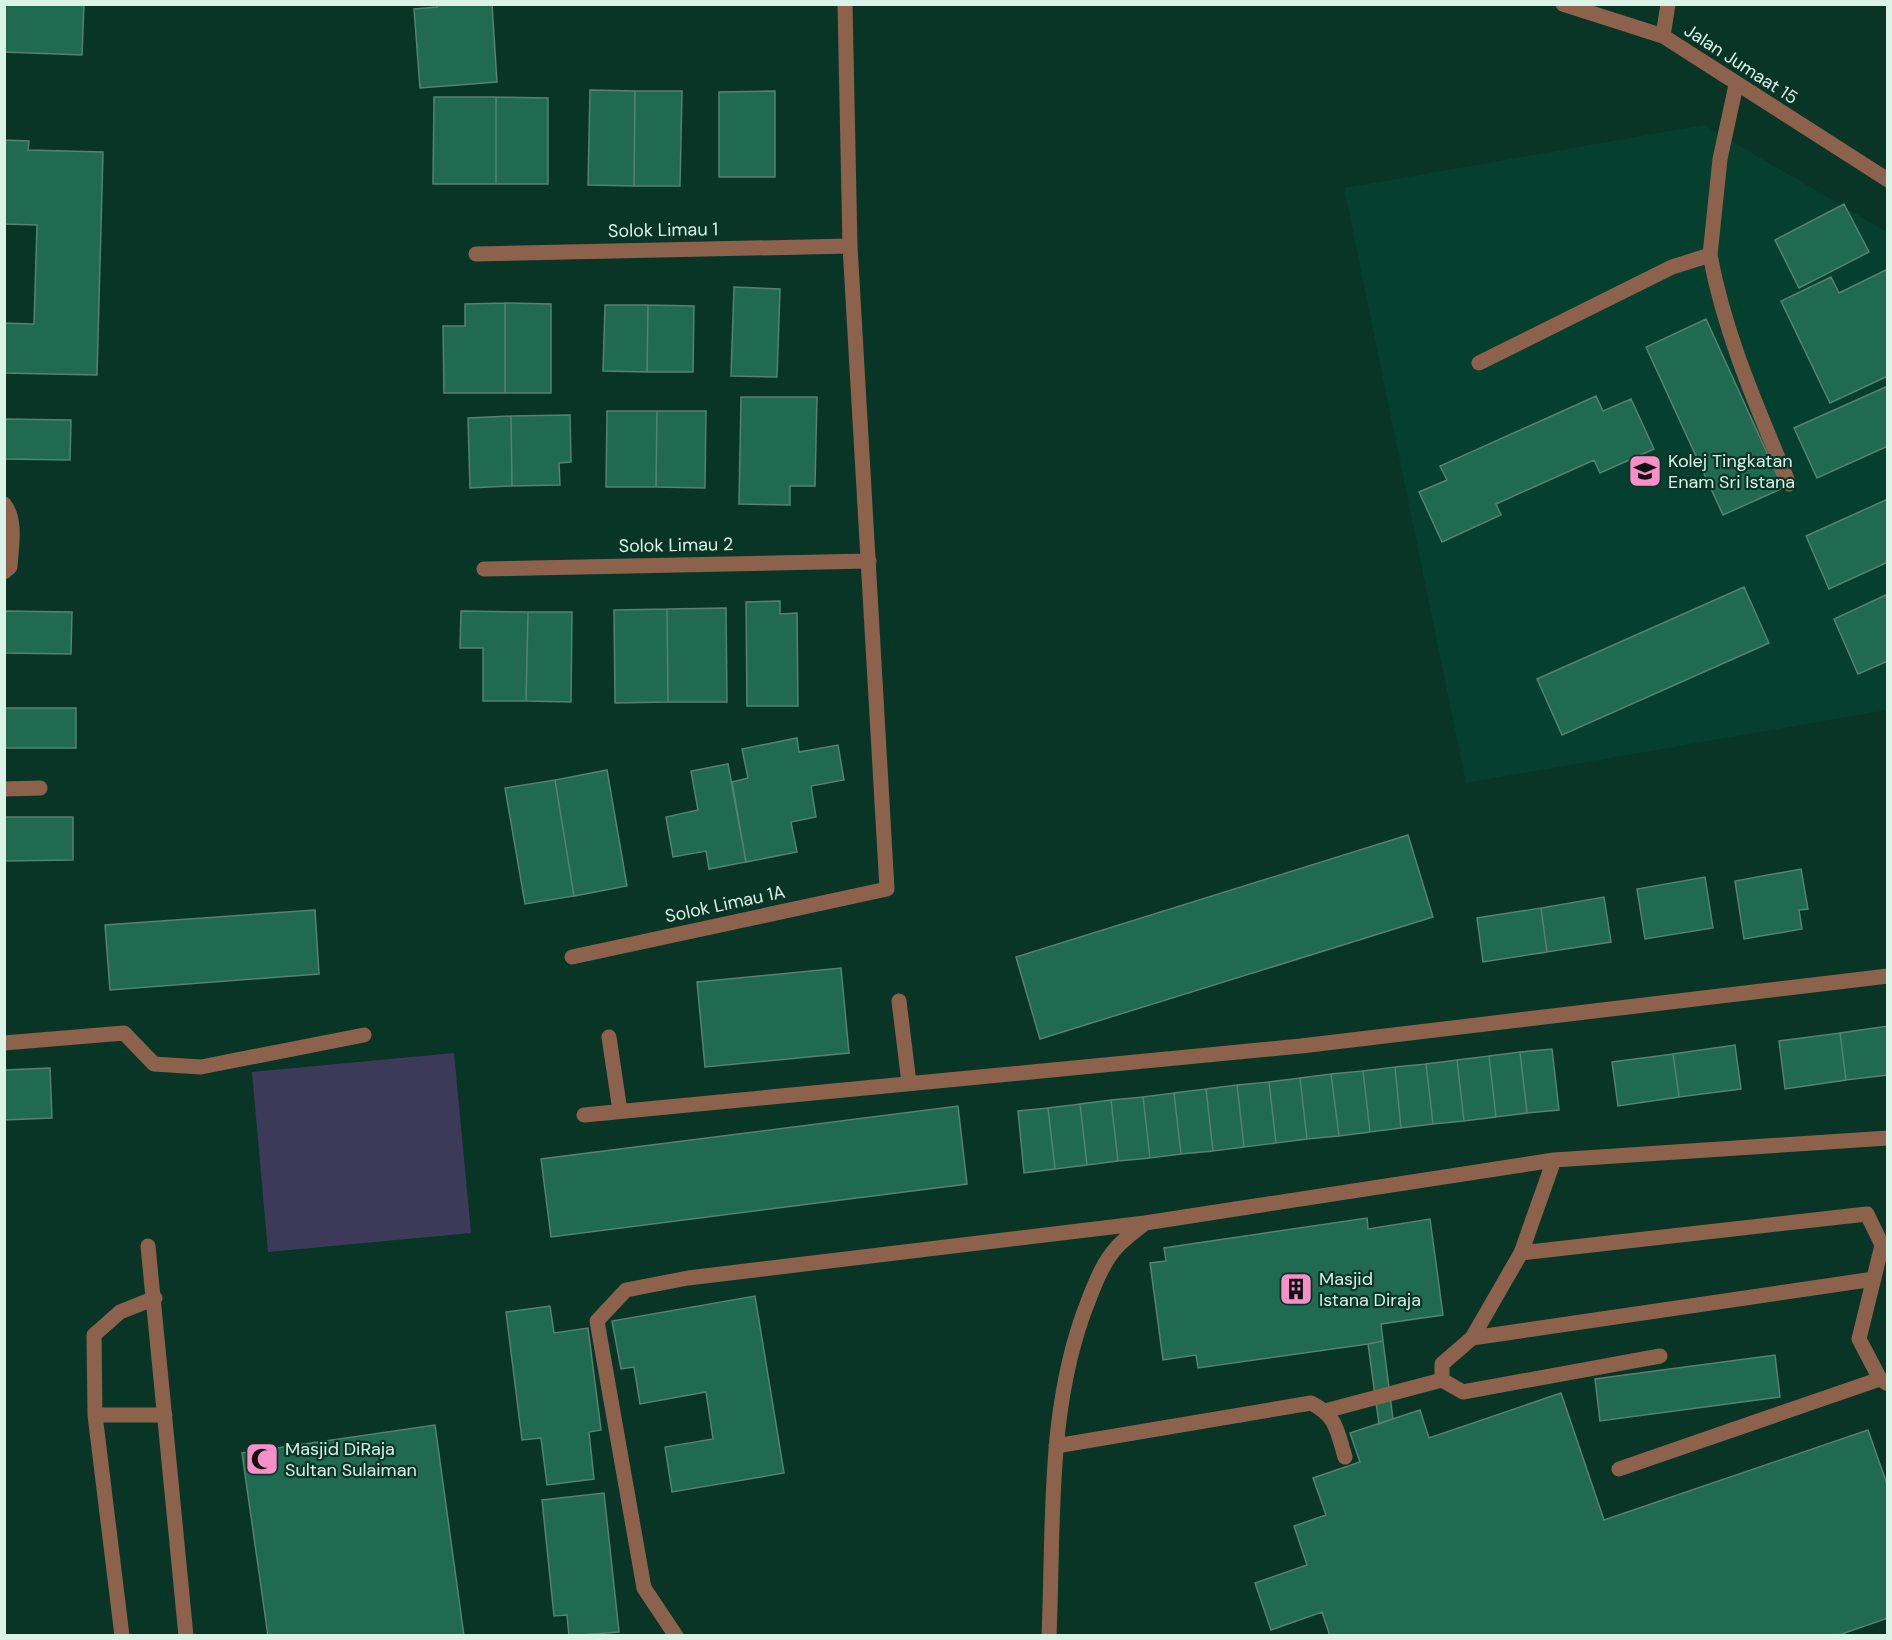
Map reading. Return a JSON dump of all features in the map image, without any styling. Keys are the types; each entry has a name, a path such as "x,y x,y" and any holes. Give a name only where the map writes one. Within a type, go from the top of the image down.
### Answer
{"street":[{"path":"845,4 850,246 869,561"},
{"name":"Jalan Jumaat 15","path":"1563,4 1663,36 1887,180"},
{"path":"1663,36 1668,4"},
{"path":"1736,85 1720,159 1710,255 1718,300 1738,361 1789,484"},
{"name":"Solok Limau 1","path":"476,254 850,246"},
{"path":"1479,363 1672,267 1710,255"},
{"path":"4,504 9,510 12,529 10,567 4,572"},
{"name":"Solok Limau 2","path":"484,569 869,561"},
{"name":"Solok Limau 1A","path":"572,957 887,889 869,561"},
{"path":"4,789 40,788"},
{"path":"584,1115 1301,1046 1887,976"},
{"path":"899,1001 909,1083"},
{"path":"4,1043 124,1032 154,1064 201,1067 363,1035"},
{"path":"609,1037 620,1111"},
{"path":"676,1635 644,1588 597,1321 626,1290 688,1278 1145,1223 1554,1160 1887,1138"},
{"path":"1442,1380 1442,1364 1472,1338 1521,1253 1554,1160"},
{"path":"1521,1253 1867,1214 1882,1245 1859,1339 1884,1382 1619,1469"},
{"path":"1049,1635 1056,1446 1063,1387 1075,1332 1098,1276 1117,1247 1145,1223"},
{"path":"148,1246 155,1298 186,1635"},
{"path":"1472,1338 1874,1279"},
{"path":"122,1635 95,1414 94,1335 120,1312 155,1298"},
{"path":"1325,1411 1442,1380 1463,1392 1660,1356"},
{"path":"1056,1446 1311,1403 1325,1411 1334,1421 1345,1458"},
{"path":"95,1414 165,1415"}],"shaded area":[{"name":"Kolej Tingkatan Enam Sri Istana","path":"1704,125 1887,232 1887,710 1466,783 1344,188"},
{"path":"454,1053 471,1233 268,1252 252,1072"}],"building":[{"path":"4,4 84,4 82,55 4,52"},
{"path":"437,4 492,4 497,82 420,88 414,9 437,7"},
{"path":"590,90 635,91 634,186 588,185"},
{"path":"635,91 682,91 680,186 634,186"},
{"path":"775,91 775,177 719,177 719,92"},
{"path":"434,97 496,97 496,184 433,184"},
{"path":"496,97 548,98 548,184 496,184"},
{"path":"4,140 29,141 28,150 103,152 97,375 4,373 4,323 34,324 37,225 4,224"},
{"path":"1844,204 1869,252 1799,288 1775,240"},
{"path":"1888,269 1888,376 1830,403 1781,301 1831,277 1839,293"},
{"path":"734,287 780,289 777,377 731,376"},
{"path":"505,303 505,393 444,393 443,326 465,326 465,304"},
{"path":"505,303 551,304 551,393 505,393"},
{"path":"605,305 648,305 647,372 603,371"},
{"path":"648,305 694,306 693,372 647,372"},
{"path":"1706,319 1783,488 1723,515 1646,347"},
{"path":"1888,386 1888,446 1817,478 1794,428"},
{"path":"1596,396 1603,411 1631,399 1654,449 1600,473 1594,460 1496,504 1501,515 1442,542 1419,492 1447,480 1440,466"},
{"path":"741,397 817,397 815,486 790,486 790,505 739,504"},
{"path":"607,411 657,411 656,487 606,487"},
{"path":"657,411 706,411 705,488 656,487"},
{"path":"570,415 571,462 559,463 560,485 512,486 511,416"},
{"path":"511,416 512,486 470,488 468,418"},
{"path":"4,419 71,420 70,460 4,459"},
{"path":"1888,499 1888,562 1829,589 1806,536"},
{"path":"1744,587 1769,643 1562,735 1537,679"},
{"path":"1888,594 1888,661 1858,674 1834,619"},
{"path":"780,601 780,614 797,613 798,706 747,706 746,602"},
{"path":"726,608 727,702 668,702 667,609"},
{"path":"667,609 668,702 615,703 614,610"},
{"path":"4,611 72,612 71,654 4,653"},
{"path":"461,611 528,612 526,701 483,701 483,648 460,648"},
{"path":"528,612 572,612 571,702 526,701"},
{"path":"4,708 76,708 76,748 4,748"},
{"path":"797,738 799,752 838,745 844,780 811,786 816,817 791,822 797,852 746,862 732,782 748,778 742,749"},
{"path":"728,764 746,862 709,869 706,851 673,857 666,817 698,810 691,771"},
{"path":"607,770 627,886 574,896 555,780"},
{"path":"555,780 574,896 525,904 505,788"},
{"path":"4,817 73,817 73,860 4,861"},
{"path":"1408,835 1433,917 1040,1039 1016,957"},
{"path":"1801,869 1808,909 1799,910 1802,929 1744,939 1735,881"},
{"path":"1705,877 1713,928 1645,939 1637,889"},
{"path":"1604,897 1611,942 1547,952 1541,908"},
{"path":"1541,908 1547,952 1483,962 1477,918"},
{"path":"315,910 319,974 110,990 105,925"},
{"path":"841,968 849,1053 705,1067 697,982"},
{"path":"1888,1026 1888,1075 1846,1080 1840,1033"},
{"path":"1840,1033 1846,1080 1785,1089 1779,1041"},
{"path":"1735,1045 1741,1089 1679,1097 1673,1054"},
{"path":"1552,1049 1559,1110 1527,1113 1520,1052"},
{"path":"1520,1052 1527,1113 1496,1117 1489,1056"},
{"path":"1673,1054 1679,1097 1618,1106 1612,1062"},
{"path":"1489,1056 1496,1117 1464,1121 1457,1060"},
{"path":"1457,1060 1464,1121 1433,1124 1426,1064"},
{"path":"1426,1064 1433,1124 1401,1128 1395,1067"},
{"path":"1395,1067 1401,1128 1370,1132 1363,1071"},
{"path":"50,1068 52,1118 4,1120 4,1070"},
{"path":"1363,1071 1370,1132 1339,1136 1331,1074"},
{"path":"1331,1074 1339,1136 1307,1139 1300,1078"},
{"path":"1300,1078 1307,1139 1276,1143 1269,1082"},
{"path":"1269,1082 1276,1143 1244,1147 1237,1085"},
{"path":"1237,1085 1244,1147 1213,1151 1206,1089"},
{"path":"1206,1089 1213,1151 1181,1154 1174,1093"},
{"path":"1174,1093 1181,1154 1150,1158 1143,1097"},
{"path":"1143,1097 1150,1158 1118,1161 1111,1100"},
{"path":"1111,1100 1118,1161 1087,1165 1080,1104"},
{"path":"1080,1104 1087,1165 1055,1169 1048,1108"},
{"path":"958,1106 967,1184 551,1237 541,1159"},
{"path":"1048,1108 1055,1169 1024,1173 1018,1111"},
{"name":"Masjid Istana Diraja","path":"1367,1218 1368,1229 1430,1219 1443,1315 1381,1324 1383,1341 1368,1344 1198,1368 1196,1355 1163,1360 1150,1263 1166,1261 1164,1248"},
{"path":"755,1296 784,1473 672,1492 665,1447 713,1439 706,1392 640,1404 634,1367 621,1369 612,1321"},
{"path":"550,1306 554,1333 588,1328 601,1430 589,1432 594,1479 547,1485 541,1438 522,1440 506,1312"},
{"path":"1383,1341 1393,1419 1379,1424 1368,1344"},
{"path":"1775,1355 1780,1397 1600,1421 1595,1379"},
{"path":"1561,1393 1604,1520 1868,1430 1888,1487 1888,1618 1836,1636 1330,1636 1322,1612 1271,1630 1255,1583 1307,1565 1294,1526 1326,1515 1313,1478 1360,1462 1350,1433 1420,1410 1429,1438"},
{"path":"435,1425 464,1636 268,1636 242,1453"},
{"path":"604,1493 619,1632 569,1636 567,1615 554,1616 542,1500"}],"place":[{"name":"Kolej Tingkatan Enam Sri Istana","path":"1645,471"},
{"name":"Masjid Istana Diraja","path":"1296,1289"},
{"name":"Masjid DiRaja Sultan Sulaiman","path":"262,1459"}]}
